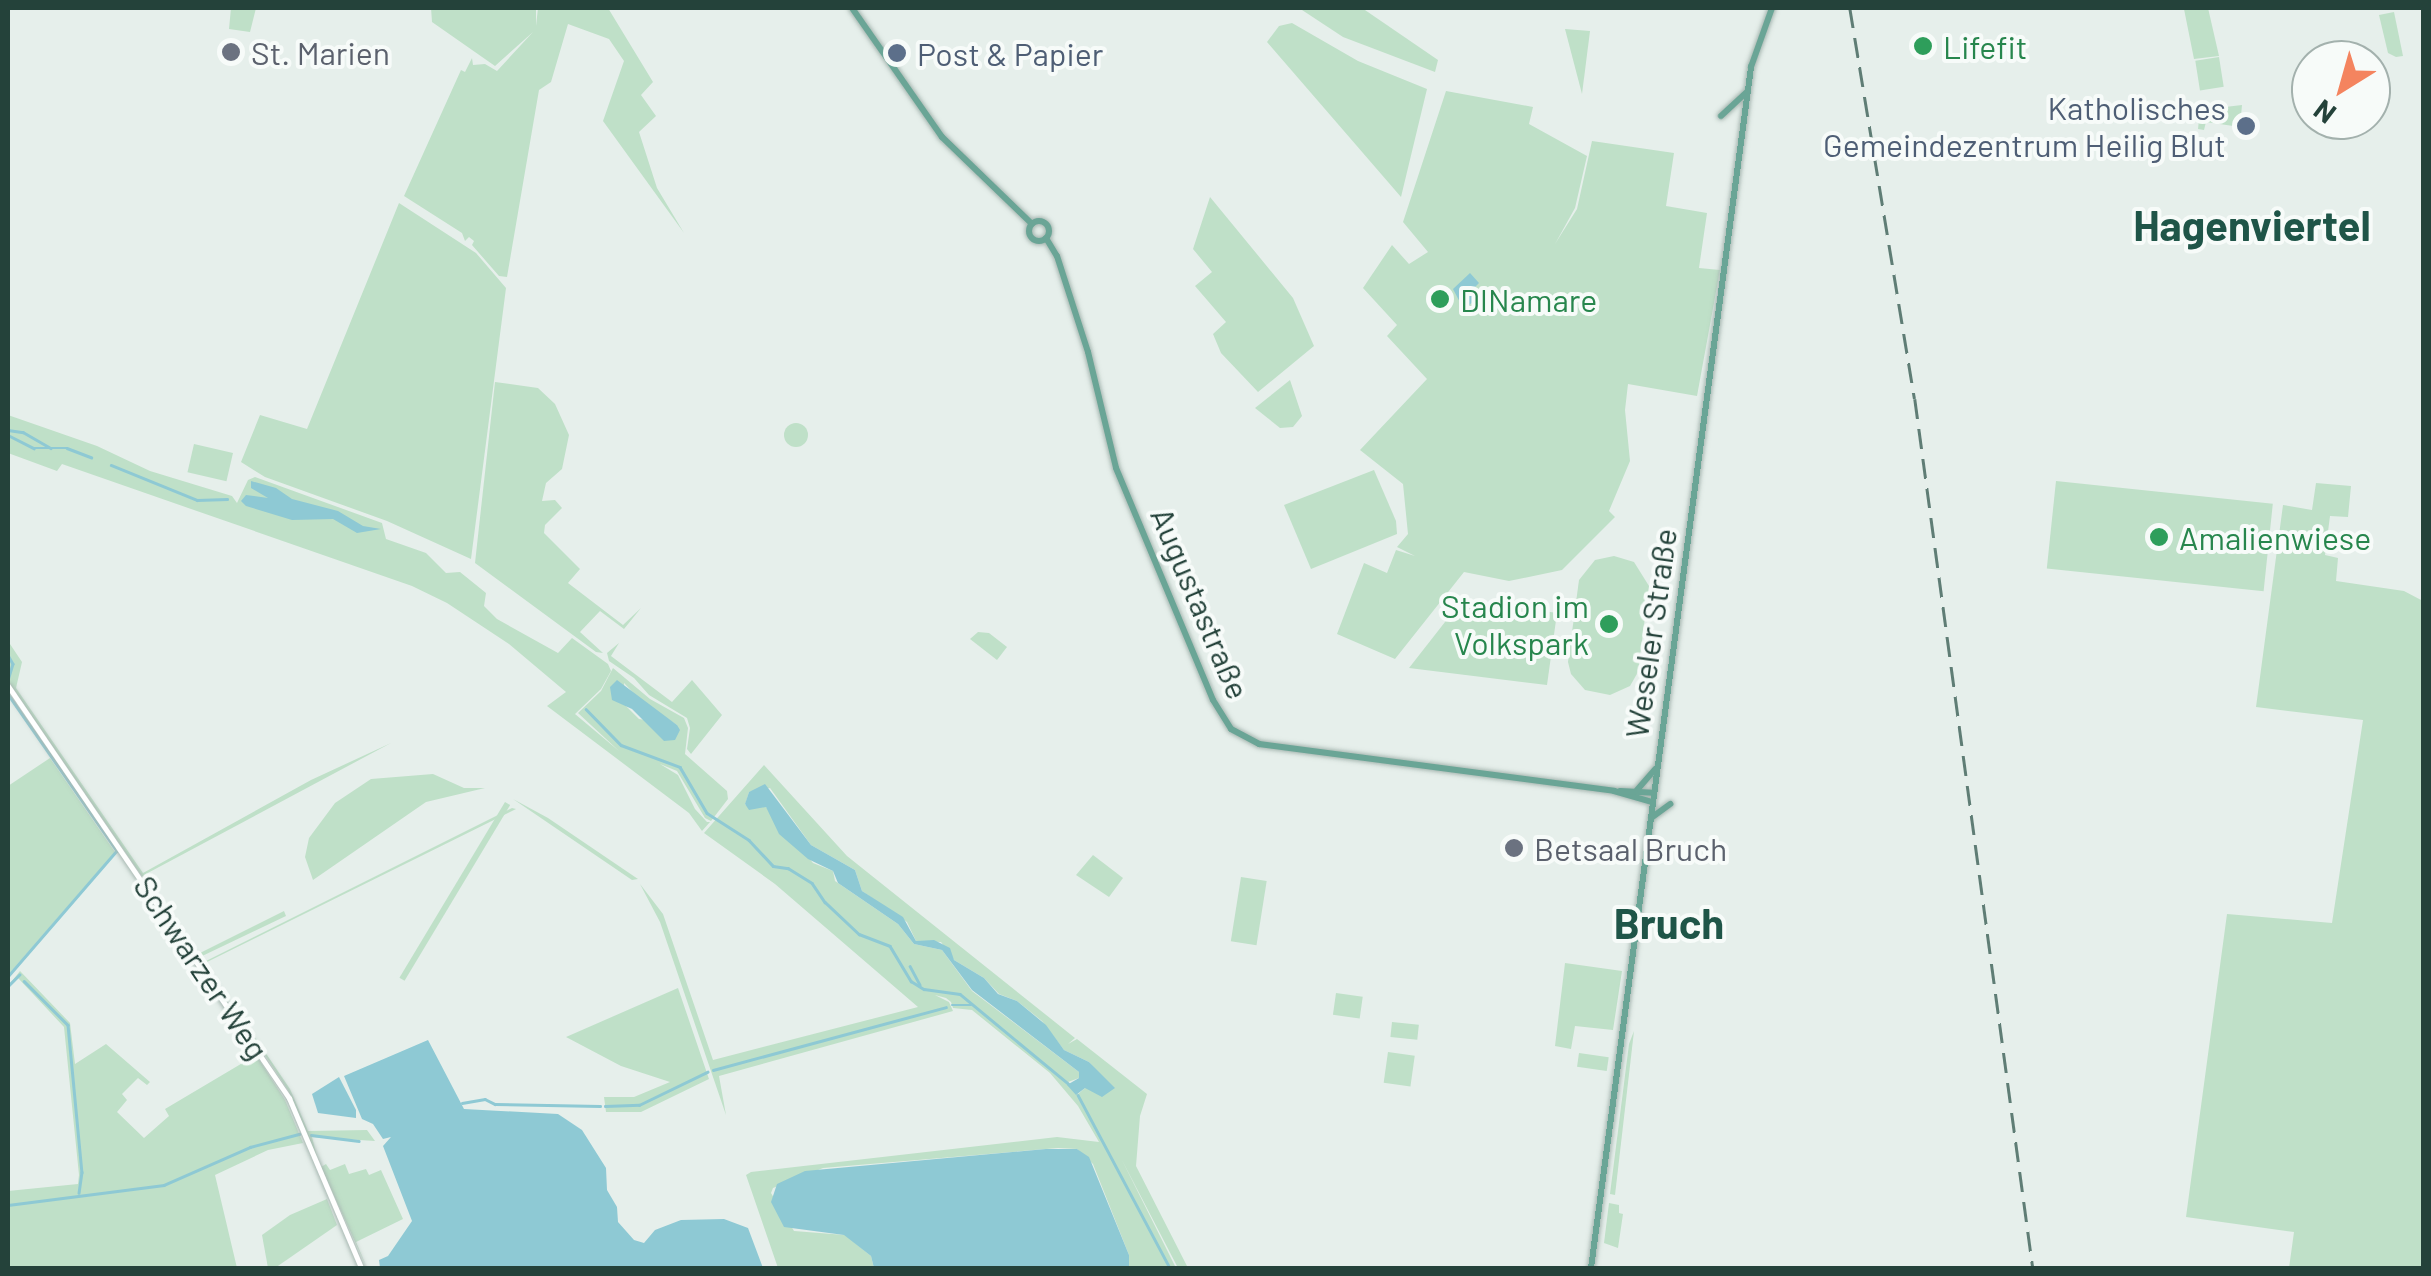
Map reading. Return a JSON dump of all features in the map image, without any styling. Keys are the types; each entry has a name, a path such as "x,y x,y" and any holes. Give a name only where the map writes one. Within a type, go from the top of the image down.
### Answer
{"main road":[{"path":"852,8 942,136 1032,224 1047,225 1046,238 1031,237 1032,224"},
{"name":"Weseler Straße","path":"1591,1268 1751,67 1772,8"},
{"path":"1722,116 1748,91"},
{"name":"Augustastraße","path":"1046,238 1057,256 1088,352 1116,468 1213,700 1231,729 1259,744 1653,798"},
{"path":"1636,791 1656,767"},
{"name":"Augustastraße","path":"1614,792 1636,791 1653,798"},
{"path":"1650,819 1670,804"}],"street":[{"name":"Schwarzer Weg","path":"8,686 289,1098 361,1268"}],"green space":[{"path":"231,8 256,8 250,32 229,29"},
{"path":"431,8 536,8 536,26 538,8 608,8 653,82 641,95 656,116 639,132 657,188 684,233 603,121 624,61 609,39 568,24 551,82 539,90 507,277 499,276 469,237 465,241 462,233 404,196 461,70 465,72 472,58 473,65 485,64 497,71 533,32 495,66 432,22"},
{"path":"1299,8 1362,8 1438,60 1435,72 1343,37"},
{"path":"2208,8 2219,56 2194,59 2184,9"},
{"path":"2394,12 2403,56 2391,54 2391,40 2385,40 2379,15"},
{"path":"1292,23 1358,61 1427,89 1401,197 1267,42 1279,26"},
{"path":"1565,29 1590,31 1582,94"},
{"path":"2219,57 2224,87 2200,90 2195,61"},
{"path":"1446,91 1533,107 1529,124 1587,156 1575,208 1555,244 1577,209 1592,141 1674,153 1666,206 1707,213 1699,268 1720,270 1697,396 1628,384 1625,410 1630,461 1609,511 1615,517 1562,570 1509,581 1464,572 1395,659 1337,634 1364,563 1387,573 1396,550 1415,556 1397,547 1408,534 1403,484 1360,450 1427,379 1387,336 1397,325 1363,288 1392,245 1409,264 1428,252 1403,222"},
{"path":"2242,105 2240,127 2206,122 2204,130 2198,129 2200,110"},
{"path":"1210,197 1293,298 1314,346 1258,392 1221,353 1213,334 1226,322 1195,286 1212,272 1193,249"},
{"path":"399,203 476,253 506,288 471,559 387,521 265,477 241,462 260,415 307,429"},
{"path":"1290,380 1302,416 1293,427 1280,428 1255,408"},
{"path":"495,382 538,388 555,404 569,435 562,469 546,483 542,501 555,500 562,508 545,525 544,533 580,569 568,583 623,625 641,608 624,629 600,611 580,632 603,653 596,652 475,563"},
{"path":"8,415 97,446 150,471 232,496 237,503 248,480 255,477 382,523 386,539 426,553 446,573 460,572 486,593 484,606 497,619 558,653 572,638 608,664 611,671 601,689 575,714 619,751 578,713 601,691 613,668 650,699 684,718 688,728 685,754 727,791 728,799 711,821 705,818 677,771 660,764 678,775 695,809 707,822 710,822 702,831 689,813 547,706 566,692 509,644 447,603 412,586 62,464 57,471 8,453","holes":["624,683 642,702 677,725 639,719 625,705"]},
{"path":"796,423 805,426 805,444 796,447 787,444 784,435 787,426"},
{"path":"194,444 233,453 226,481 187,472"},
{"path":"1374,470 1396,521 1397,534 1311,569 1284,505"},
{"name":"Amalienwiese","path":"2056,481 2273,504 2264,591 2047,569"},
{"path":"2316,483 2351,486 2348,517 2330,516 2325,555 2338,558 2336,581 2404,591 2423,601 2423,1268 2289,1268 2294,1232 2186,1217 2227,914 2332,923 2363,720 2256,707 2283,505 2312,510"},
{"name":"Stadion im Volkspark","path":"1614,556 1634,562 1649,586 1638,672 1630,686 1610,695 1585,690 1571,674 1568,662 1579,580 1595,560"},
{"name":"Stadion im Volkspark","path":"1463,599 1557,613 1547,685 1409,668"},
{"path":"978,632 989,633 1007,647 997,660 970,639"},
{"path":"8,641 22,662 16,688 143,873 311,780 391,743 144,875 198,954 284,911 286,916 198,958 8,681"},
{"path":"619,643 611,656 672,702 692,680 722,715 691,754 687,749 687,718 649,695 634,678 609,661 607,653"},
{"path":"50,758 115,852 8,975 8,786"},
{"path":"764,765 847,856 1075,1038 1068,1044 1077,1039 1147,1094 1140,1116 1136,1166 1188,1268 1178,1268 1122,1160 1176,1268 1129,1268 1129,1255 1093,1164 1077,1149 1058,1148 823,1168 773,1188 771,1193 794,1231 845,1235 871,1256 874,1268 778,1268 746,1175 751,1172 1057,1137 1099,1142 1078,1106 1050,1073 972,1010 953,1008 951,1002 946,998 935,995 949,1002 953,1011 719,1076 726,1115 660,922 640,884 663,914 713,1060 918,1007 775,884 704,833","holes":["770,788 811,845 855,870 862,891 907,922 916,941 941,942 954,960 1042,1021 1064,1050 1089,1062 1109,1085 1085,1088 1078,1094 1068,1082 1079,1078 1079,1072 972,991 942,950 914,944 898,924 835,881 833,871 813,863 766,807 745,805 749,792"]},
{"path":"433,774 464,788 485,788 426,802 313,880 305,857 309,838 335,803 371,779"},
{"path":"513,799 548,818 638,879 632,880"},
{"path":"505,802 510,805 405,981 399,978"},
{"path":"516,809 205,963 290,1089 308,1131 367,1130 375,1141 312,1137 318,1161 288,1090 204,962"},
{"path":"1093,855 1123,878 1109,897 1076,875"},
{"path":"1241,877 1267,881 1257,945 1231,941"},
{"path":"1565,963 1622,971 1613,1030 1575,1026 1571,1049 1555,1046"},
{"path":"20,971 70,1023 75,1064 106,1044 150,1082 147,1085 138,1078 122,1094 127,1100 117,1112 144,1138 169,1116 165,1109 256,1055 285,1100 303,1143 268,1150 215,1175 237,1268 8,1268 8,1191 78,1184 79,1175 64,1027 18,978 8,986"},
{"path":"678,988 709,1079 641,1112 606,1112 604,1097 634,1097 670,1082 621,1066 566,1037"},
{"path":"1336,993 1363,997 1360,1019 1333,1015"},
{"path":"1392,1022 1419,1025 1417,1040 1390,1037"},
{"path":"1634,1031 1615,1195 1610,1194 1629,1044"},
{"path":"1388,1052 1415,1056 1410,1086 1384,1083"},
{"path":"1579,1053 1609,1057 1607,1071 1577,1067"},
{"path":"326,1164 330,1170 345,1164 349,1174 366,1169 369,1175 381,1170 403,1219 356,1242 367,1268 321,1167"},
{"path":"327,1199 337,1225 275,1268 268,1268 262,1235 290,1215"},
{"path":"1609,1203 1619,1205 1619,1213 1623,1214 1618,1248 1604,1243"}],"water":[{"path":"1470,273 1479,283 1474,288 1480,295 1464,310 1453,289"},
{"path":"251,481 276,488 292,499 338,511 363,526 381,529 357,533 333,519 292,520 246,506 241,501 246,495 268,498 251,488"},
{"path":"617,680 677,725 680,730 675,740 664,741 632,709 612,700 610,687"},
{"path":"765,784 811,845 855,870 862,891 903,917 916,941 934,940 950,948 954,960 984,978 998,994 1017,1001 1046,1025 1064,1050 1089,1062 1115,1088 1102,1097 1085,1088 1076,1095 1067,1085 1079,1078 1079,1072 972,990 942,950 914,944 898,924 838,883 833,871 808,859 779,834 766,807 749,810 745,804 749,792"},
{"path":"428,1040 464,1109 558,1114 582,1130 606,1168 607,1190 617,1207 618,1222 634,1240 644,1243 655,1230 681,1220 724,1219 748,1228 763,1268 380,1268 379,1260 388,1256 412,1221 383,1146 391,1137 383,1139 373,1124 362,1119 344,1076"},
{"path":"339,1077 356,1110 356,1118 318,1113 312,1094"},
{"path":"1077,1149 1089,1157 1129,1255 1129,1268 874,1268 871,1256 844,1235 784,1227 771,1202 777,1184 805,1171"}],"waterway":[{"path":"8,430 23,432 51,448"},
{"path":"8,435 34,448 67,448 91,457"},
{"path":"111,465 197,500 227,499"},
{"path":"8,655 13,664 9,677"},
{"path":"8,694 117,851 8,977"},
{"path":"586,709 621,745 680,767 707,813 749,840 773,866 788,868 812,883 825,902 859,934 890,946 911,981 924,989 960,994 1070,1085"},
{"path":"910,966 920,985"},
{"path":"8,986 19,975"},
{"path":"24,981 68,1025 82,1172 79,1193"},
{"path":"952,1005 971,1005"},
{"path":"713,1070 946,1007"},
{"path":"605,1106 639,1105 707,1072"},
{"path":"1078,1095 1170,1268"},
{"path":"462,1103 485,1099 495,1104 600,1106"},
{"path":"8,1205 164,1185 250,1147 299,1134"},
{"path":"311,1135 359,1141"}],"railway":[{"path":"1850,8 1915,399 2033,1268"}],"place":[{"name":"Lifefit","path":"1923,46"},
{"name":"St. Marien","path":"231,52"},
{"name":"Post & Papier","path":"897,53"},
{"name":"Katholisches Gemeindezentrum Heilig Blut","path":"2246,126"},
{"name":"DINamare","path":"1440,299"},
{"name":"Amalienwiese","path":"2159,537"},
{"name":"Stadion im Volkspark","path":"1609,624"},
{"name":"Betsaal Bruch","path":"1514,848"}],"district":[{"name":"Hagenviertel","path":"2252,224"},
{"name":"Bruch","path":"1669,922"}]}
